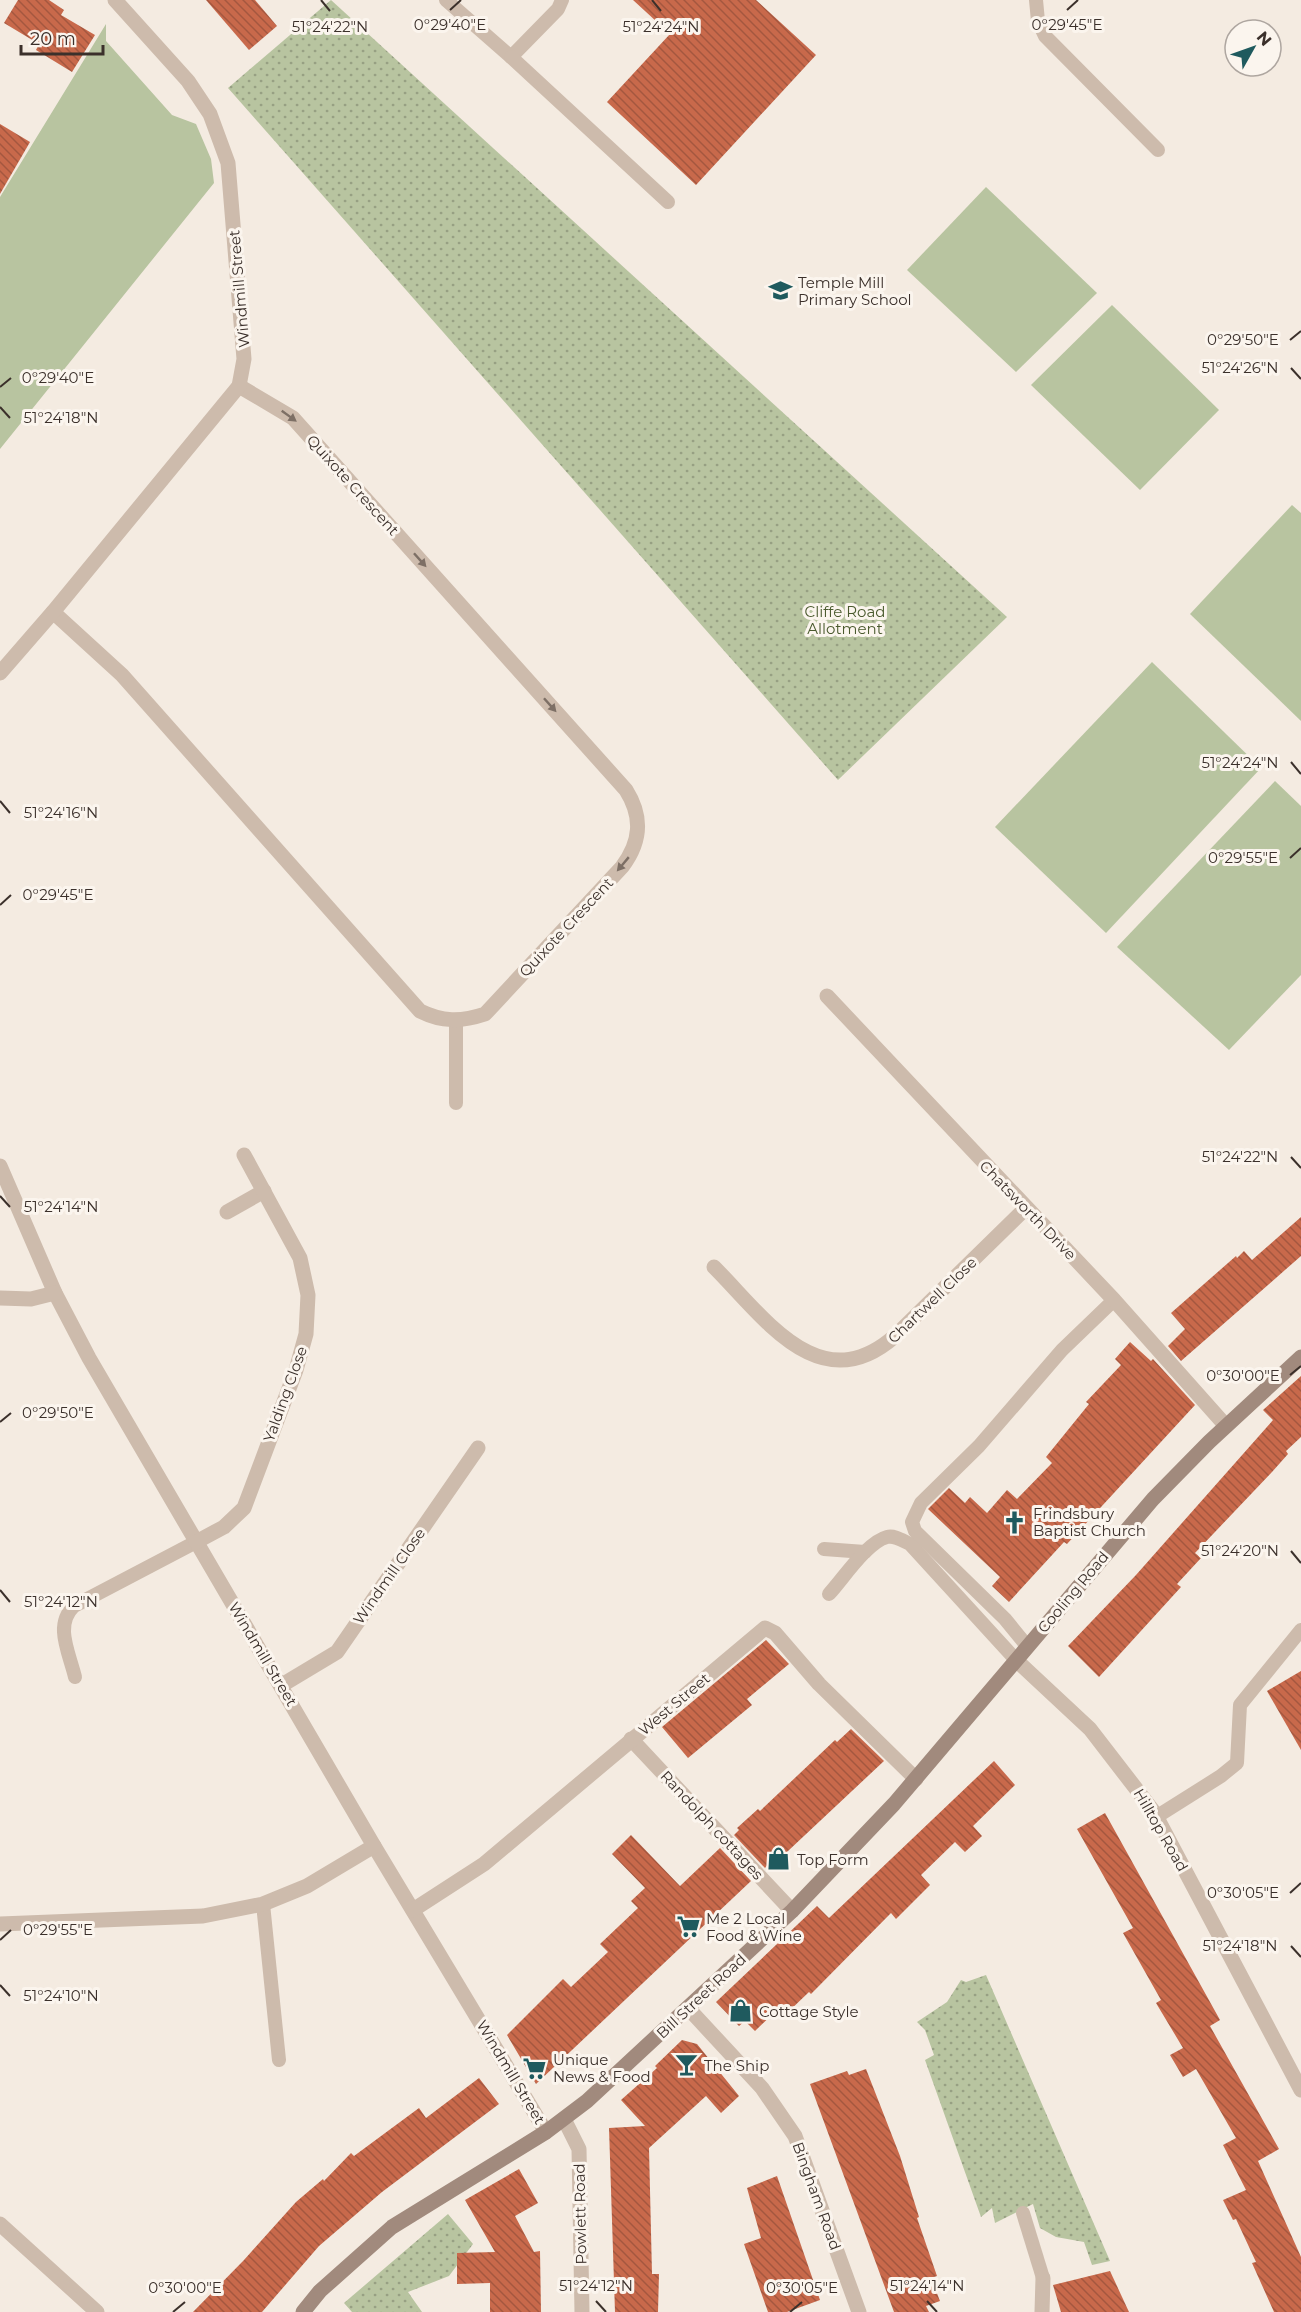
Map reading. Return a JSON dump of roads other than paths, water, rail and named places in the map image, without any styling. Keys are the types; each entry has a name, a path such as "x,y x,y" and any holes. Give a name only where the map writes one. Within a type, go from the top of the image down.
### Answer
{"main road":[{"name":"Cooling Road","path":"932,1761 1153,1499 1226,1426 1301,1357"},
{"name":"Bill Street Road","path":"303,2312 320,2291 392,2227 564,2119 792,1911 932,1761"}],"street":[{"name":"Windmill Street","path":"115,0 188,81 210,114 228,163 244,359 239,386"},
{"path":"0,673 239,386"},
{"name":"Quixote Crescent","path":"53,612 122,675 420,1011 431,1017 456,1021 485,1014 622,867 637,842 638,814 633,801 615,777 293,418 239,386"},
{"name":"Chatsworth Drive","path":"827,996 1114,1300 1226,1426"},
{"name":"Yalding Close","path":"196,1542 230,1522 243,1509 305,1341 308,1295 302,1266 295,1245 244,1155"},
{"name":"Windmill Street","path":"0,1166 55,1293 89,1358 374,1846 546,2132"},
{"path":"227,1212 264,1191"},
{"name":"Chartwell Close","path":"714,1267 795,1347 825,1360 856,1359 877,1350 895,1336 1026,1209"},
{"path":"0,1298 31,1299 55,1293"},
{"name":"Windmill Close","path":"282,1685 337,1652 478,1448"},
{"name":"West Street","path":"413,1911 484,1864 765,1628 775,1633 819,1684 916,1779"},
{"name":"Hilltop Road","path":"1016,1660 1090,1729 1131,1779 1156,1817 1301,2090"},
{"name":"Randolph cottages","path":"631,1739 792,1911"},
{"path":"0,1924 203,1916 262,1904 306,1886 374,1846"},
{"name":"Bingham Road","path":"688,2008 762,2088 795,2136 859,2312"},
{"name":"Powlett Road","path":"564,2119 579,2149 582,2312"},
{"path":"0,2224 97,2312"},
{"path":"1042,2278 1042,2312"}],"lane":[{"path":"446,0 668,202"},
{"path":"511,57 558,9 562,0"},
{"path":"1036,0 1038,21 1045,36 1158,150"},
{"path":"456,1021 456,1102"},
{"path":"1027,1646 1005,1619 915,1532 912,1522 921,1503 979,1446 1062,1350 1114,1300"},
{"path":"829,1594 874,1543 888,1537 910,1544 1016,1660"},
{"path":"75,1677 63,1628 63,1618 68,1611 196,1542"},
{"path":"824,1549 865,1552"},
{"path":"1156,1817 1221,1776 1237,1763 1240,1705 1301,1630"},
{"path":"262,1904 279,2060"},
{"path":"1023,2213 1042,2278"}],"place":[{"name":"Temple Mill Primary School","path":"780,291"},
{"name":"Frindsbury Baptist Church","path":"1015,1522"},
{"name":"Top Form","path":"779,1859"},
{"name":"Me 2 Local Food & Wine","path":"688,1927"},
{"name":"Cottage Style","path":"741,2011"},
{"name":"The Ship","path":"686,2065"},
{"name":"Unique News & Food","path":"535,2068"}],"park label":[{"name":"Cliffe Road Allotment","path":"845,620"}]}
